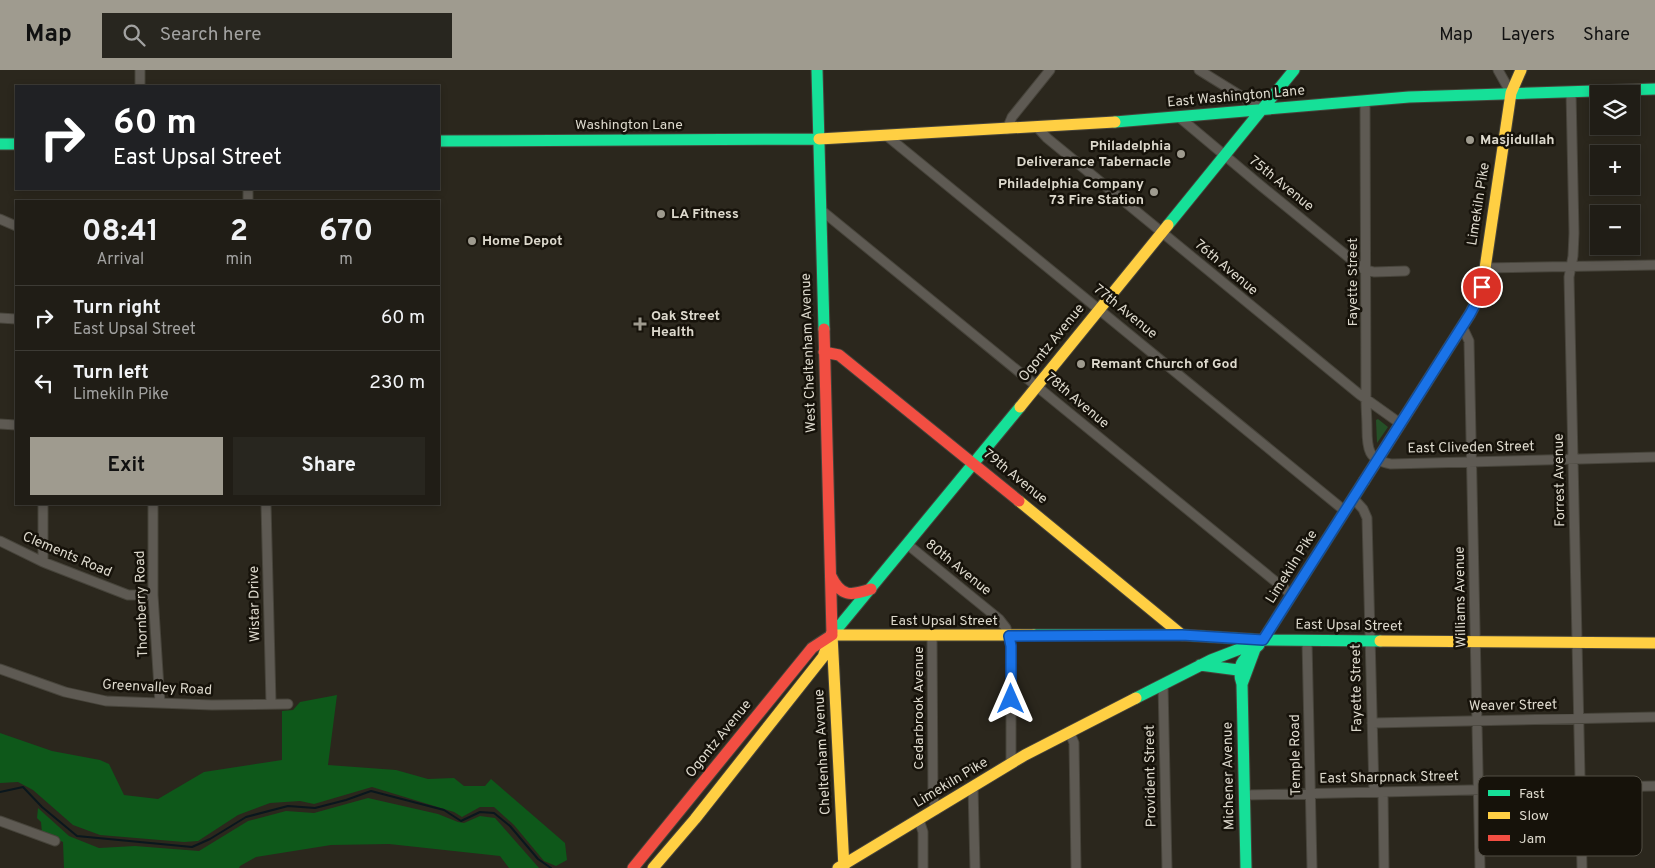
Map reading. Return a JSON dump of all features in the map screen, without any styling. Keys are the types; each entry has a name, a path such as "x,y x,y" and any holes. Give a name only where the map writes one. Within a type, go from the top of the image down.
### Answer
{"main road":[{"name":"West Cheltenham Avenue","path":"817,70 832,634"},
{"name":"Ogontz Avenue","path":"633,868 812,648 832,634 871,589 1294,70"},
{"name":"Limekiln Pike","path":"842,867 1011,764 1200,665 1263,640 1401,424 1478,299 1485,268 1511,93 1520,70"},
{"name":"East Washington Lane","path":"819,139 1038,128 1431,95 1655,89"},
{"name":"Washington Lane","path":"440,141 819,139"},
{"path":"0,144 15,144"},
{"name":"79th Avenue","path":"824,352 839,354 1182,635"},
{"path":"831,576 837,588 848,595 871,589"},
{"name":"Ogontz Avenue","path":"653,868 695,819 823,657 832,634"},
{"name":"East Upsal Street","path":"832,634 932,636 1182,635 1307,641 1655,643"},
{"name":"Cheltenham Avenue","path":"832,634 842,867"},
{"name":"Michener Avenue","path":"1246,868 1242,684 1238,670 1245,656 1263,640"},
{"name":"Michener Avenue","path":"1242,684 1255,649"},
{"path":"1200,665 1238,670"}],"street":[{"path":"140,70 140,85"},
{"path":"1007,129 1012,117 1050,70"},
{"path":"1199,70 1262,109"},
{"path":"1498,70 1511,93"},
{"name":"Forrest Avenue","path":"1571,92 1574,242 1570,267 1580,776"},
{"name":"Fayette Street","path":"1365,101 1366,400 1368,448 1378,460"},
{"name":"75th Avenue","path":"1179,117 1366,270"},
{"name":"76th Avenue","path":"1038,128 1047,138 1366,400 1401,424"},
{"name":"77th Avenue","path":"887,136 1345,511"},
{"name":"78th Avenue","path":"821,210 1292,595"},
{"path":"0,219 15,226"},
{"path":"1485,268 1655,265"},
{"path":"1366,270 1374,272 1405,271"},
{"path":"0,318 15,319"},
{"name":"Williams Avenue","path":"1462,326 1469,341 1479,776"},
{"path":"0,424 15,425"},
{"name":"East Cliveden Street","path":"1378,460 1390,464 1655,457"},
{"name":"Fayette Street","path":"1353,498 1364,509 1367,518 1372,723 1384,868"},
{"path":"43,505 43,562"},
{"name":"Thornberry Road","path":"153,505 153,595 160,703"},
{"name":"Wistar Drive","path":"266,505 271,703"},
{"name":"Clements Road","path":"0,541 43,562 128,595 153,595"},
{"name":"80th Avenue","path":"907,544 998,619 1006,628 1009,636"},
{"name":"Cedarbrook Avenue","path":"932,636 933,797 936,810"},
{"path":"1009,636 1011,646 1011,764"},
{"name":"Temple Road","path":"1307,641 1312,868"},
{"name":"Greenvalley Road","path":"0,669 78,696 106,701 288,704"},
{"name":"Provident Street","path":"1163,684 1166,868"},
{"name":"Weaver Street","path":"1372,723 1655,717"},
{"path":"1070,733 1074,743 1076,868"},
{"name":"East Sharpnack Street","path":"1642,786 1655,786"},
{"path":"973,787 975,868"},
{"name":"East Sharpnack Street","path":"1244,795 1478,790"},
{"path":"919,820 923,832 923,868"},
{"path":"0,821 54,842"}],"green space":[{"path":"1378,419 1388,427 1377,443 1376,420"},
{"path":"337,695 328,765 396,770 428,779 454,778 464,786 485,786 491,779 565,843 567,860 556,866 544,861 514,825 494,807 480,807 462,817 454,812 372,787 314,804 300,801 270,803 238,815 198,841 184,842 100,835 73,825 33,790 18,782 0,783 0,733 52,751 100,760 109,764 124,795 158,799 204,772 282,760 282,711 293,710 300,702"},
{"path":"368,798 438,814 464,823 480,816 495,818 539,868 509,868 500,856 389,844 331,845 256,857 239,868 64,868 63,842 42,833 41,822 37,818 38,808 69,836 99,848 135,846 199,851 248,821 286,811 314,813"}],"waterway":[{"path":"0,792 23,787 42,807 77,836 192,847 210,839 246,817 288,806 315,808 371,791 444,810 461,821 480,812 494,813 510,826 538,859 551,868"}],"traffic: fast":[{"path":"817,70 824,329"},
{"path":"1168,225 1294,70"},
{"path":"1115,122 1409,97 1655,89"},
{"path":"440,141 819,139"},
{"path":"0,144 15,144"},
{"path":"832,635 1020,407"},
{"path":"1136,698 1211,660 1263,640 1364,481"},
{"path":"1034,635 1182,635 1263,640 1380,641"},
{"path":"1246,868 1242,684 1240,671 1243,661 1259,645"},
{"path":"1242,684 1255,649"},
{"path":"1200,665 1238,670"}],"traffic: slow":[{"path":"1364,481 1478,299 1483,282 1511,93 1521,70"},
{"path":"819,139 1115,122"},
{"path":"1020,407 1168,225"},
{"path":"1019,501 1182,635"},
{"path":"653,868 695,819 823,657 832,633"},
{"path":"844,868 832,635 1034,635"},
{"path":"1380,641 1655,643"},
{"path":"838,868 1025,755 1136,698"}],"traffic: jam":[{"path":"824,329 832,633"},
{"path":"824,352 839,355 1019,501"},
{"path":"831,576 839,588 847,593 852,594 871,589"},
{"path":"633,868 812,648 832,635"}],"place":[{"name":"Masjidullah","path":"1470,140"},
{"name":"Philadelphia Deliverance Tabernacle","path":"1181,154"},
{"name":"Philadelphia Company 73 Fire Station","path":"1154,192"},
{"name":"LA Fitness","path":"661,214"},
{"name":"Home Depot","path":"472,241"},
{"name":"Oak Street Health","path":"640,324"},
{"name":"Remant Church of God","path":"1081,364"}],"route":[{"path":"1011,699 1011,646 1009,636 1051,634 1182,635 1263,640 1446,353 1470,314 1482,287"}]}
